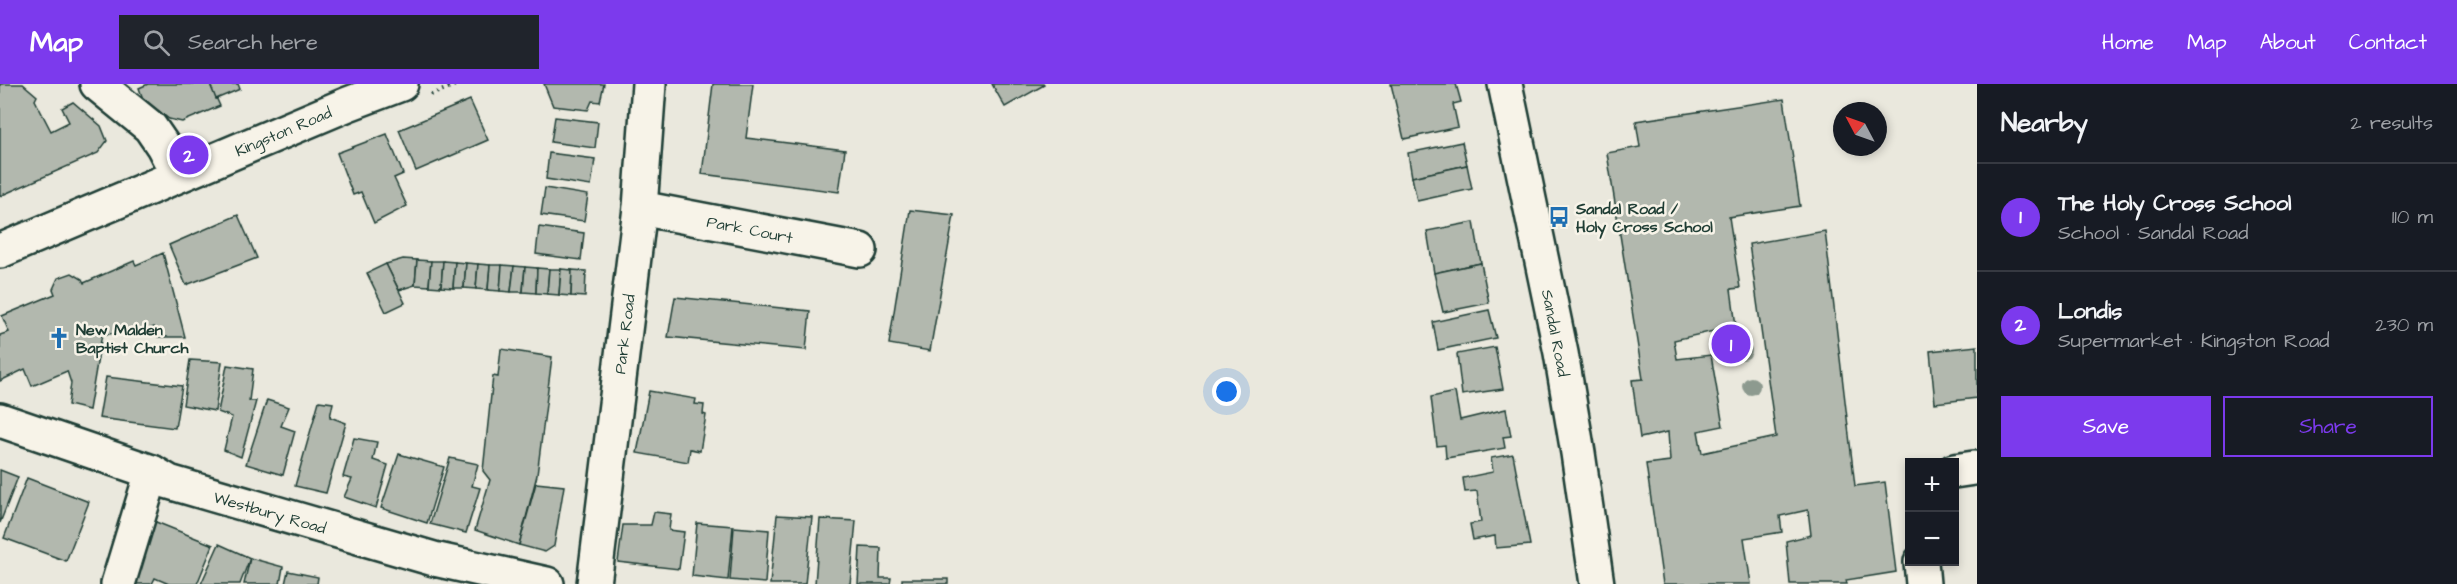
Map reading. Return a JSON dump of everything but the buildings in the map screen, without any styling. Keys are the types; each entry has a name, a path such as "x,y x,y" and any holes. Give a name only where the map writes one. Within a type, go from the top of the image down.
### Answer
{"street":[{"path":"98,84 150,127 163,146 177,176"},
{"name":"Park Road","path":"594,584 640,208 649,84"},
{"name":"Sandal Road","path":"1505,84 1561,353 1597,584"},
{"name":"Kingston Road","path":"0,251 397,85"},
{"name":"Park Court","path":"640,208 860,250"},
{"name":"Westbury Road","path":"0,420 152,472 168,482 432,571 547,584"},
{"path":"118,584 152,472"},
{"path":"1921,566 1923,584"}],"place":[{"name":"Londis","path":"189,155"},
{"name":"Sandal Road / Holy Cross School","path":"1559,217"},
{"name":"New Malden Baptist Church","path":"59,338"},
{"name":"The Holy Cross School","path":"1731,344"}]}
